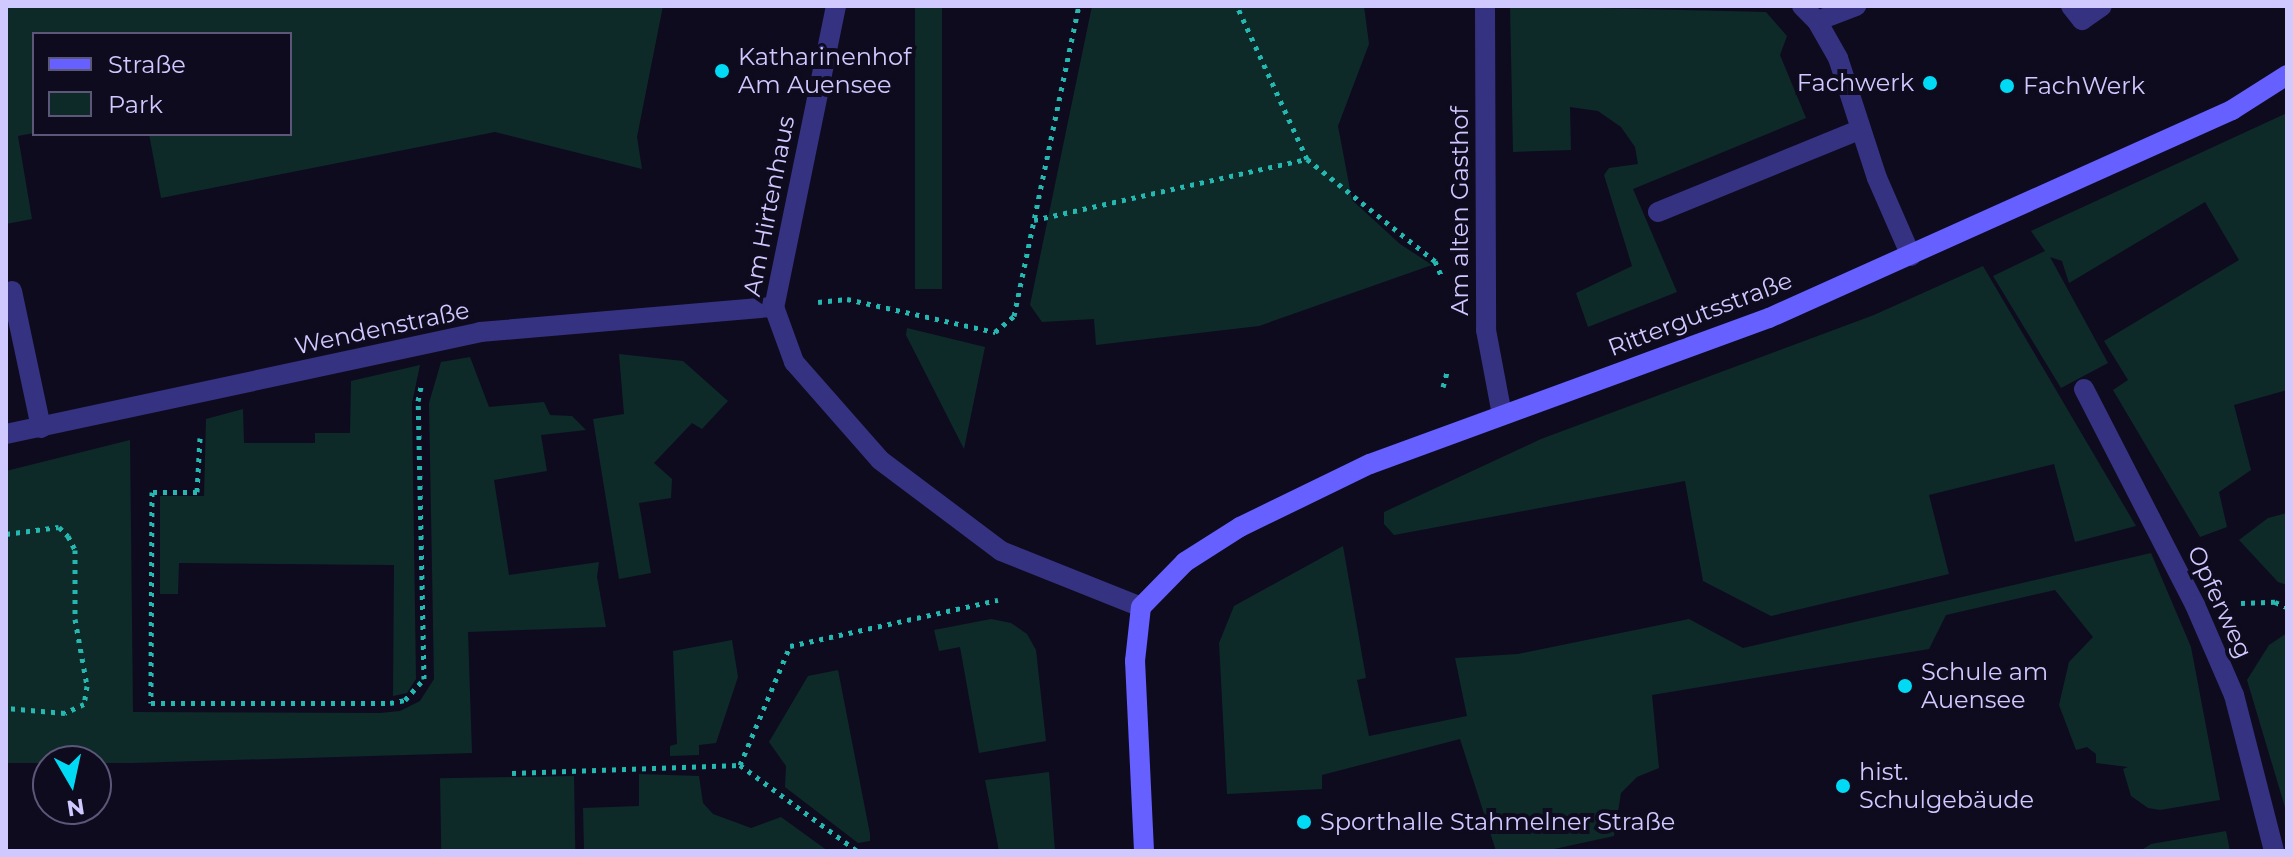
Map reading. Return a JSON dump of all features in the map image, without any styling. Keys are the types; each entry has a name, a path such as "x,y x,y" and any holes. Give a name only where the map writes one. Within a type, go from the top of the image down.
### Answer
{"main road":[{"name":"Rittergutsstraße","path":"1141,607 1185,562 1240,527 1370,464 1769,318 1911,256 2128,154 2232,110 2287,75"},
{"path":"1141,607 1135,661 1144,851"}],"street":[{"name":"Am Hirtenhaus","path":"836,6 774,307 794,362 880,460 1001,551 1141,607"},
{"name":"Am alten Gasthof","path":"1485,6 1486,330 1502,415"},
{"path":"1856,6 1809,14 1838,58 1877,178 1911,256"},
{"path":"2071,6 2082,20 2102,6"},
{"path":"1658,212 1861,129"},
{"path":"12,291 41,428"},
{"name":"Wendenstraße","path":"6,434 480,332 774,307"},
{"name":"Opferweg","path":"2084,389 2195,605 2234,695 2274,851"}],"path":[{"path":"774,307 847,299 995,332 1014,316 1079,6"},
{"path":"1237,6 1307,159 1435,261 1445,285"},
{"path":"1034,220 1307,159"},
{"path":"202,393 197,492 152,492 151,703 390,703 405,700 424,679 418,401 430,343"},
{"path":"1443,387 1450,361"},
{"path":"6,534 59,527 68,536 75,550 75,619 87,686 84,704 65,713 6,708"},
{"path":"740,765 790,646 975,608 998,600"},
{"path":"512,773 740,765 857,851"}],"green space":[{"path":"6,6 663,6 637,137 642,169 495,132 161,198 149,136 292,136 292,32 32,32 32,133 18,136 32,219 6,224"},
{"path":"915,6 942,6 942,289 915,289"},
{"path":"1092,6 1364,6 1369,44 1338,126 1352,200 1400,244 1432,265 1259,326 1096,345 1094,319 1042,322 1030,305"},
{"path":"1510,6 1766,12 1787,36 1780,55 1806,118 1633,189 1677,292 1588,327 1576,293 1632,266 1604,175 1609,168 1638,164 1635,147 1621,127 1598,111 1570,107 1571,150 1513,152"},
{"path":"2287,113 2287,390 2234,405 2251,470 2219,492 2227,527 2200,537 2113,390 2128,380 2104,341 2239,260 2205,202 2069,283 2062,261 2050,257 2108,363 2061,388 1993,276 2045,251 2031,231"},
{"path":"1983,266 2136,526 2075,542 2054,464 1929,495 1949,574 1771,616 1703,581 1685,481 1394,535 1384,524 1384,512 1541,439 1874,315"},
{"path":"907,328 985,347 964,449 906,335"},
{"path":"619,354 683,361 728,401 702,429 692,423 654,463 672,479 671,498 639,503 651,573 619,579 593,419 624,414"},
{"path":"470,357 489,407 544,402 550,415 572,416 586,430 541,435 547,471 494,480 509,575 599,562 597,577 606,627 468,632 472,753 112,763 112,745 32,745 32,763 6,763 6,471 130,440 133,712 380,713 400,711 420,701 434,679 429,403 441,362"},
{"path":"420,365 412,403 416,679 407,693 393,696 394,565 179,563 178,594 160,594 160,496 204,496 206,419 243,409 244,443 315,443 315,433 350,433 351,381"},
{"path":"2287,513 2287,585 2278,582 2239,540 2268,518"},
{"path":"1343,546 1366,678 1357,680 1369,736 1467,716 1455,658 1518,654 1689,619 1743,648 2151,553 2191,647 2220,800 2160,810 2148,808 2131,796 2123,769 2128,767 2096,763 2096,754 2087,747 2076,750 2059,705 2069,662 2093,637 2055,590 1946,615 1929,649 1652,695 1659,768 1637,777 1621,793 1614,836 1545,851 1496,851 1460,739 1322,775 1322,789 1227,794 1219,643 1234,606"},
{"path":"991,619 1011,623 1027,634 1036,650 1046,741 979,753 960,647 939,651 934,630"},
{"path":"2287,633 2287,814 2247,680 2269,645"},
{"path":"732,640 738,677 716,743 699,745 699,755 670,756 670,746 677,744 673,651"},
{"path":"838,670 870,834 870,841 858,843 785,787 786,766 769,742 808,676"},
{"path":"1049,772 1055,851 999,851 985,780"},
{"path":"639,774 699,776 703,803 713,814 751,828 781,817 828,851 584,851 583,808 639,806"},
{"path":"574,776 575,851 441,851 440,778"},
{"path":"2226,831 2230,851 2140,851 2151,844"}],"place":[{"name":"Katharinenhof Am Auensee","path":"722,71"},
{"name":"Fachwerk","path":"1930,83"},
{"name":"FachWerk","path":"2007,86"},
{"name":"Schule am Auensee","path":"1905,686"},
{"name":"hist. Schulgebäude","path":"1843,786"},
{"name":"Sporthalle Stahmelner Straße","path":"1304,822"}]}
